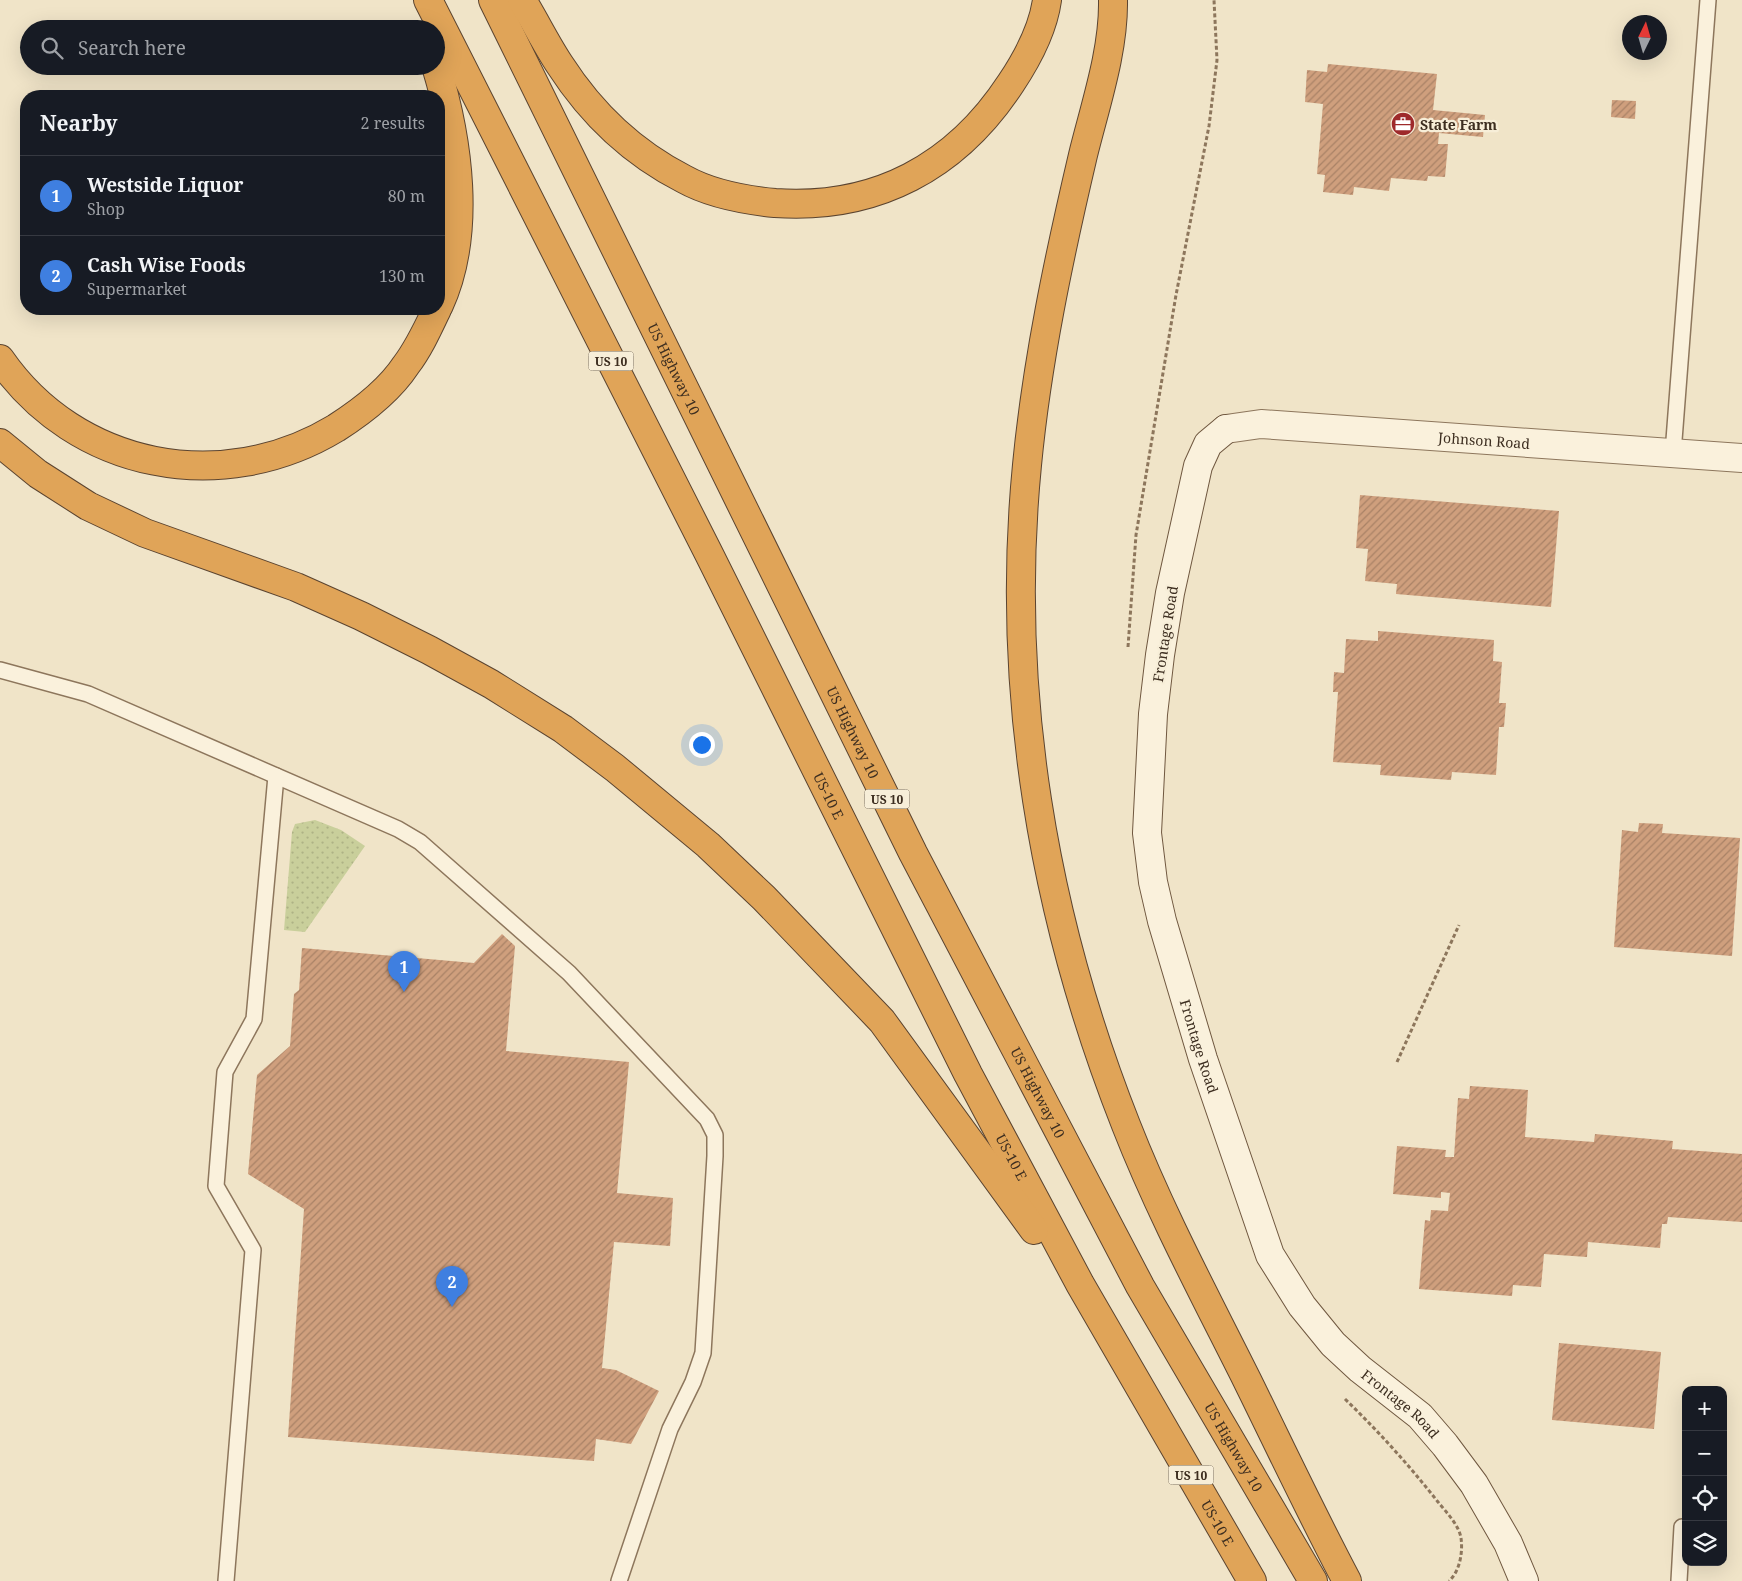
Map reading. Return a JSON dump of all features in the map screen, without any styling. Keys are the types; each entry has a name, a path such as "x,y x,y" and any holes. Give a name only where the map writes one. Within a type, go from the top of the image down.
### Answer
{"highway":[{"path":"412,0 420,20"},
{"name":"US-10 E","path":"428,0 438,20"},
{"name":"US Highway 10","path":"493,0 913,853 1140,1286 1313,1581"},
{"path":"522,0 560,65 589,104 618,134 654,161 685,180 721,193 753,201 794,204 830,202 865,195 906,179 953,150 978,128 1020,70 1037,34 1047,0"},
{"path":"1113,0 1104,73 1083,156 1044,340 1032,408 1026,471 1020,558 1021,619 1029,752 1038,815 1051,880 1071,958 1094,1036 1126,1125 1204,1294 1347,1581"},
{"name":"US-10 E","path":"445,34 968,1074 1075,1276 1252,1581"},
{"path":"438,75 442,90"},
{"path":"445,104 454,142 458,183 453,265 445,288"},
{"path":"0,359 10,374 41,406 69,427 110,450 142,459 182,466 224,465 259,460 293,450 351,418 380,395 406,367 434,315"},
{"path":"0,443 38,474 88,506 145,533 296,587 361,616 492,684 563,729 660,804 708,845 764,898 882,1021 1023,1214 1130,1370"}],"street":[{"name":"Johnson Road","path":"1226,429 1262,424 1742,458"},
{"name":"Frontage Road","path":"1226,429 1208,444 1198,466 1170,593 1160,655 1153,724 1148,833 1153,882 1162,921 1203,1059 1270,1255 1302,1306 1333,1344 1360,1369 1420,1416 1444,1445 1474,1484 1508,1543 1524,1581"}],"lane":[{"path":"1673,453 1708,0"},
{"path":"0,670 88,694 398,829 420,842 443,860 569,973 707,1119 715,1135 712,1228 703,1354 693,1382 670,1429 619,1581"},
{"path":"226,1581 253,1250 216,1186 225,1072 254,1019 276,776"},
{"path":"1679,1581 1682,1527"}],"path":[{"path":"1128,655 1139,518 1174,304 1210,116 1216,60 1214,0"},
{"path":"1397,1062 1459,925"},
{"path":"1343,1397 1401,1455 1452,1520 1461,1537 1460,1558 1455,1575 1449,1581"}],"green space":[{"path":"315,820 341,830 365,846 305,932 284,930 292,832 295,824"}],"building":[{"name":"State Farm","path":"1328,64 1437,74 1433,110 1485,115 1483,137 1439,133 1438,144 1448,144 1445,177 1428,176 1427,181 1391,178 1389,191 1354,187 1353,195 1323,192 1325,175 1317,174 1323,104 1305,102 1307,70 1327,72"},
{"path":"1612,100 1636,101 1635,119 1611,117"},
{"path":"1360,495 1559,511 1551,607 1396,594 1397,584 1365,581 1368,549 1356,548"},
{"path":"1378,631 1494,640 1493,661 1502,662 1499,703 1506,703 1504,727 1499,727 1496,775 1452,772 1451,780 1380,775 1381,765 1333,762 1338,692 1333,692 1334,672 1344,673 1346,639 1378,641"},
{"path":"1639,823 1663,824 1662,833 1740,838 1732,956 1614,947 1622,830 1638,832"},
{"path":"502,934 515,946 506,1051 629,1062 617,1193 673,1198 670,1246 614,1242 602,1368 616,1370 659,1391 631,1444 596,1439 594,1461 288,1437 304,1209 248,1174 257,1075 290,1046 294,994 299,990 302,948 474,963"},
{"path":"1470,1086 1528,1090 1525,1137 1594,1142 1595,1134 1673,1141 1672,1149 1742,1154 1742,1222 1668,1217 1667,1224 1662,1224 1660,1248 1588,1242 1587,1257 1544,1254 1541,1287 1513,1285 1512,1296 1419,1289 1425,1220 1430,1221 1431,1210 1448,1211 1450,1193 1441,1192 1441,1198 1393,1194 1397,1146 1446,1150 1445,1157 1454,1157 1458,1098 1469,1099"},
{"path":"1559,1343 1661,1352 1654,1429 1552,1420"}],"place":[{"name":"State Farm","path":"1403,124"},
{"name":"Westside Liquor","path":"404,992"},
{"name":"Cash Wise Foods","path":"452,1307"}]}
